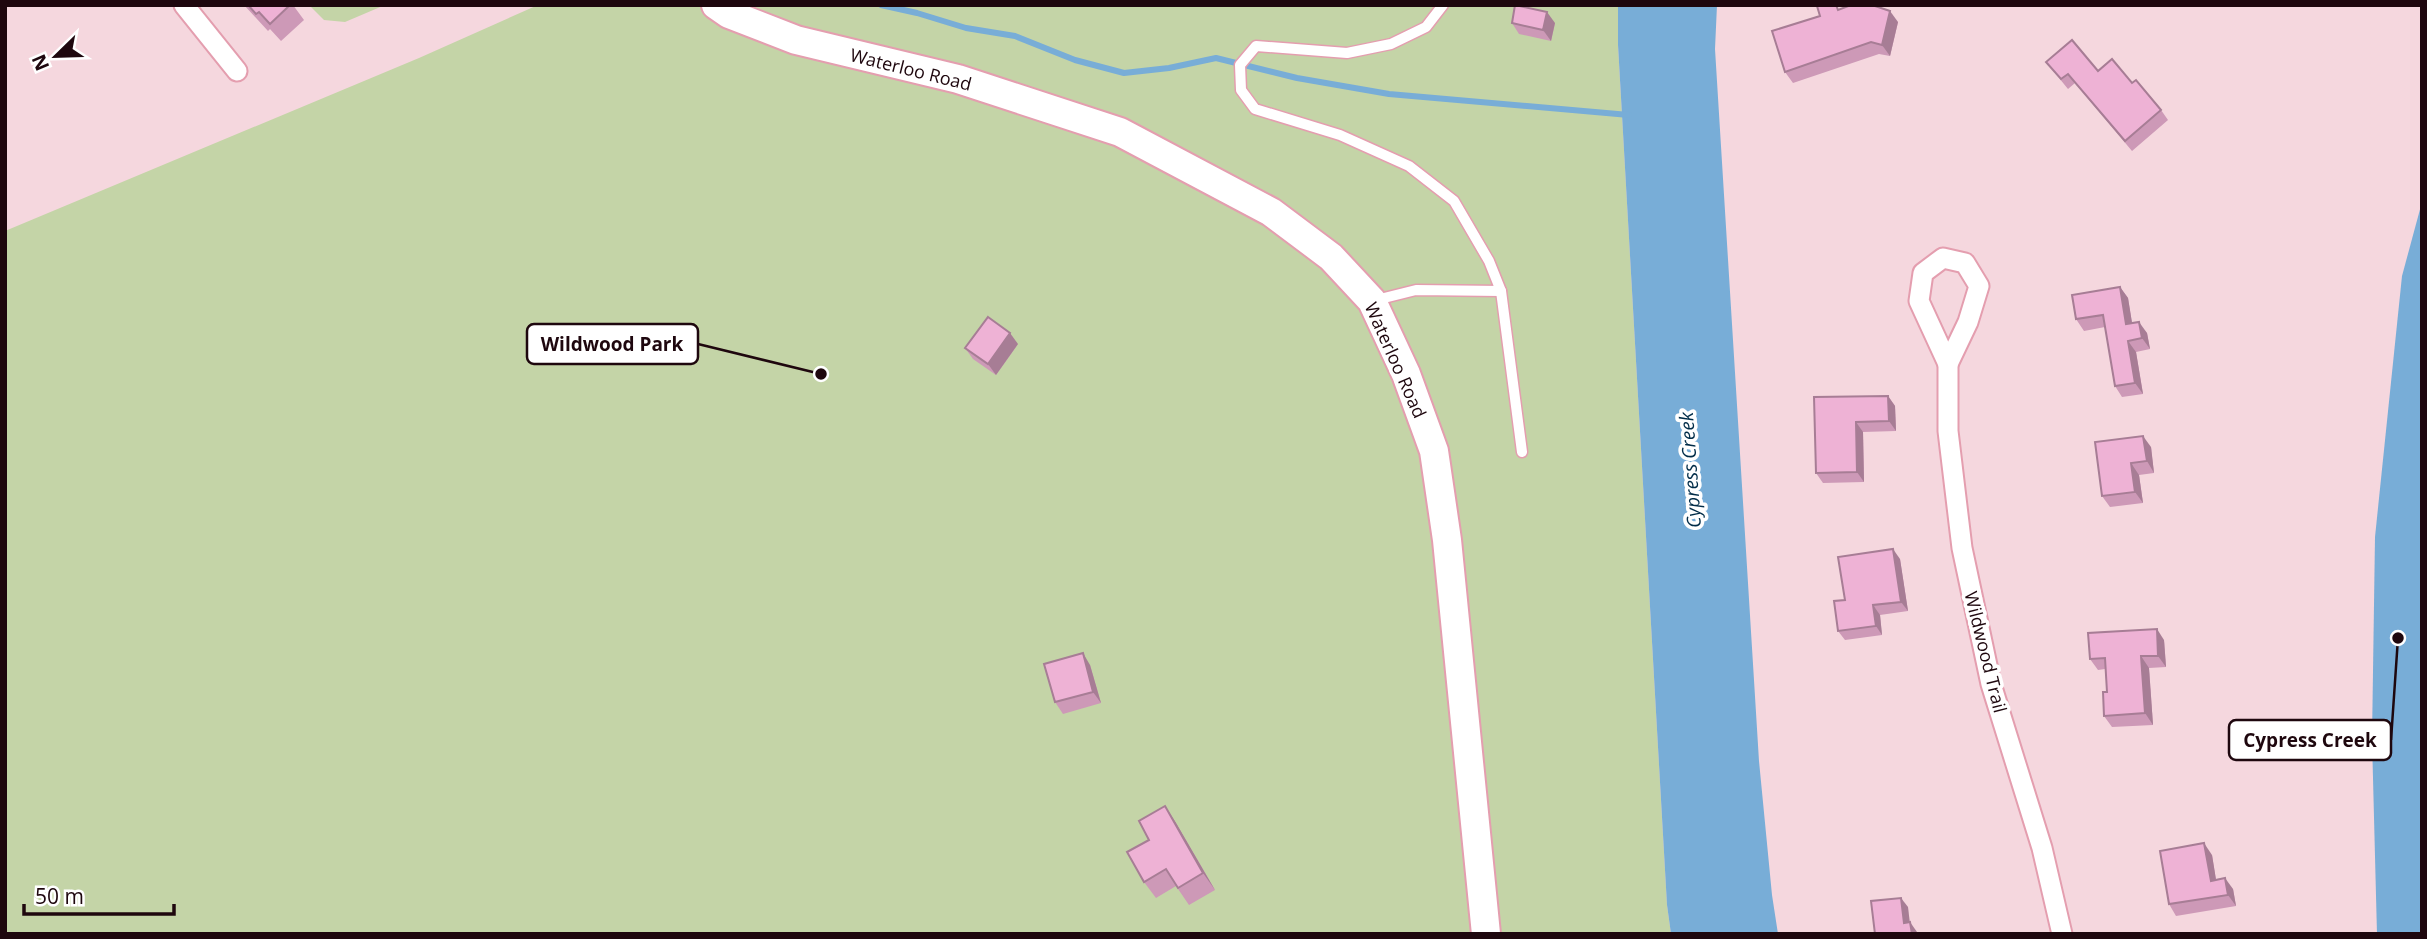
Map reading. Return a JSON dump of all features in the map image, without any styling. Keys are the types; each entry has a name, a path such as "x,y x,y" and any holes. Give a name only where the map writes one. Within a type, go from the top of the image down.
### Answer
{"street":[{"path":"184,5 237,71"},
{"name":"Waterloo Road","path":"716,5 729,14 796,40 958,79 1120,132 1271,212 1331,257 1372,301 1406,374 1434,451 1447,540 1486,934"},
{"path":"1943,258 1965,262 1979,286 1968,321 1948,364 1919,302 1923,273 1943,258"},
{"name":"Wildwood Trail","path":"1948,364 1948,430 1962,548 1991,684 2042,848 2062,934"}],"lane":[{"path":"1443,5 1426,26 1391,44 1347,53 1256,46 1240,65 1241,90 1255,109 1340,135 1409,166 1454,201 1489,261 1501,291 1522,452"},
{"path":"1372,301 1416,290 1501,291"}],"green space":[{"path":"309,5 385,5 345,22 324,20"},
{"path":"538,5 1618,5 1618,45 1667,905 1671,934 5,934 5,231 419,58"}],"water":[{"name":"Cypress Creek","path":"1618,5 1717,5 1715,49 1759,761 1778,934 1671,934 1667,905 1618,45"},
{"path":"2422,202 2422,934 2377,934 2372,739 2375,537 2402,276"}],"building":[{"path":"248,5 290,5 270,24"},
{"path":"1515,5 1547,12 1543,30 1512,23"},
{"path":"1819,5 1836,5 1838,10 1851,5 1872,5 1890,11 1882,45 1871,42 1785,72 1772,31 1820,16"},
{"path":"2072,40 2098,71 2112,59 2132,83 2136,80 2161,110 2125,141 2068,74 2061,79 2046,62"},
{"path":"2120,287 2126,324 2139,322 2142,338 2128,341 2135,383 2115,386 2103,315 2076,319 2072,295"},
{"path":"988,317 1010,333 988,364 965,348"},
{"path":"1888,396 1889,421 1856,422 1857,472 1816,473 1814,397"},
{"path":"2143,436 2147,461 2131,463 2135,492 2102,496 2095,442"},
{"path":"1893,549 1901,602 1873,605 1876,626 1838,631 1834,601 1845,600 1838,557"},
{"path":"2157,629 2158,656 2141,656 2145,713 2104,716 2103,692 2107,692 2105,658 2090,659 2088,633"},
{"path":"1083,653 1093,692 1055,702 1044,664"},
{"path":"1165,806 1203,873 1178,888 1166,869 1144,882 1127,852 1149,840 1139,821"},
{"path":"2204,843 2211,881 2225,878 2228,895 2169,904 2160,851"},
{"path":"1901,898 1904,923 1910,922 1912,934 1875,934 1871,901"}],"waterway":[{"path":"881,5 966,28 1015,36 1075,60 1124,73 1169,68 1216,58 1297,78 1389,94 1629,115"}],"place":[{"name":"Wildwood Park","path":"821,374"},
{"name":"Cypress Creek","path":"2398,638"}]}
